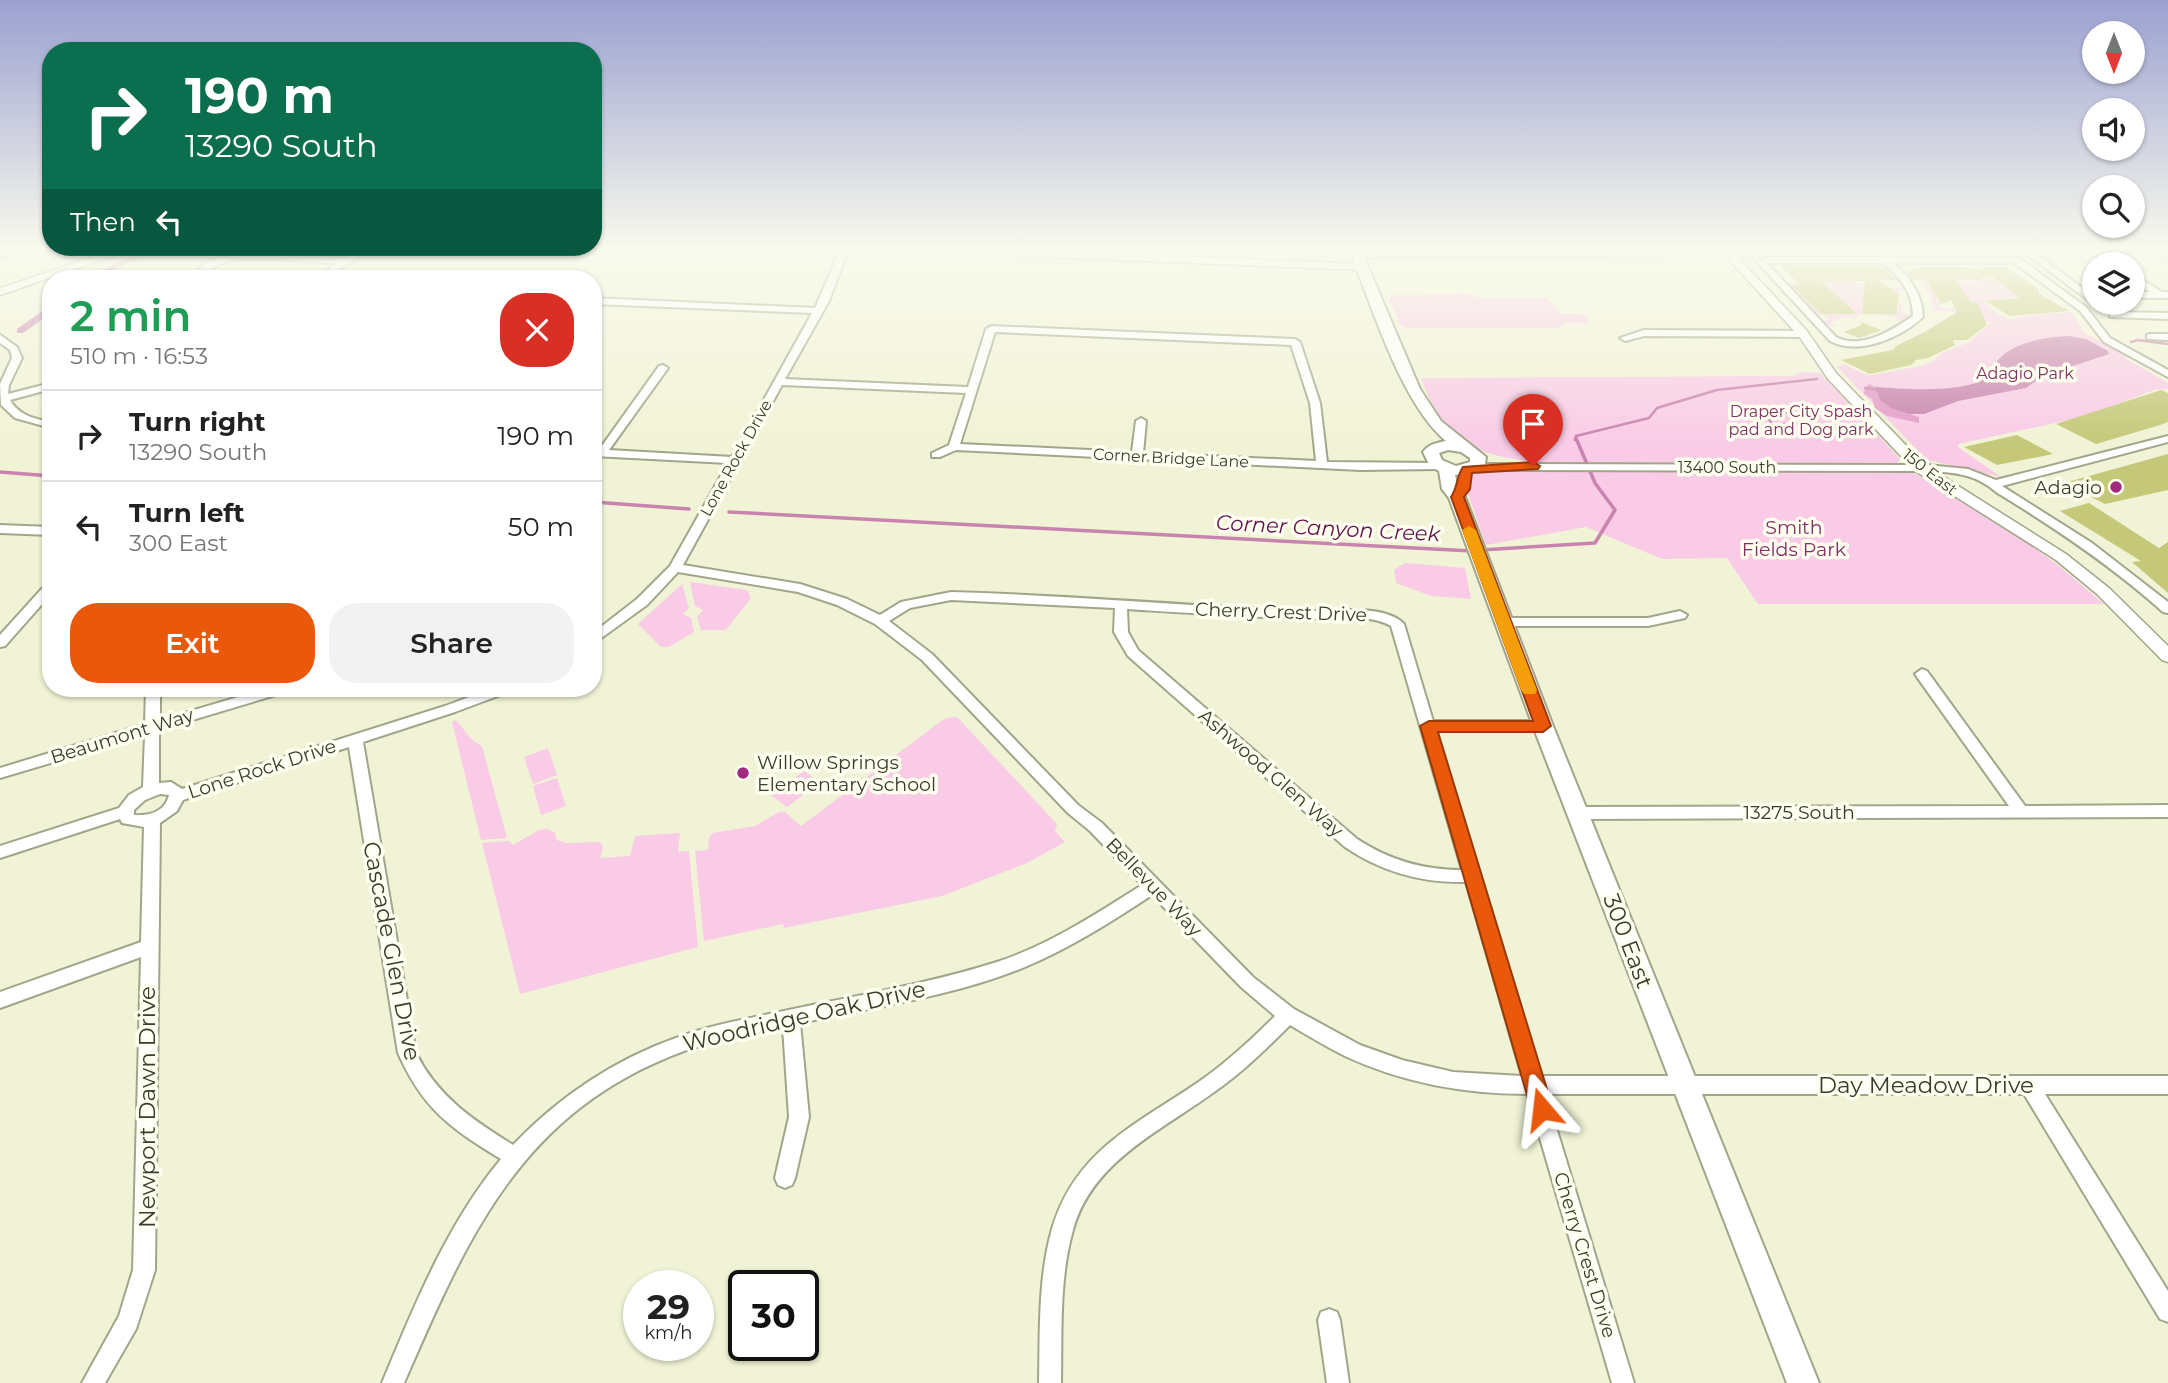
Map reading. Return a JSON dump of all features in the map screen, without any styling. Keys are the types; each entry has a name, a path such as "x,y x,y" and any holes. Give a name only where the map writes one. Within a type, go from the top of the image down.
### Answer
{"main road":[{"path":"1381,315 1413,389 1435,424 1469,459"},
{"path":"1435,424 1432,459 1443,467 1469,459"},
{"path":"1434,449 1469,459"},
{"path":"1457,497 1464,489 1469,459"},
{"name":"300 East","path":"1443,467 1803,1383"}],"street":[{"name":"Lone Rock Drive","path":"602,633 642,602 675,568 817,315"},
{"name":"150 East","path":"1784,315 1803,334 1832,376 1920,468 2061,556 2103,591 2168,656"},
{"path":"1812,315 1841,345 1866,342 1918,317 1918,315"},
{"path":"2087,315 2100,334 2112,344 2168,374"},
{"path":"954,447 991,329 1296,342 1315,403 1322,465"},
{"path":"1625,338 1644,333 1803,334"},
{"path":"2150,337 2168,337"},
{"path":"0,338 14,349 17,358 3,388 1,399"},
{"path":"602,447 663,368"},
{"path":"779,382 972,390"},
{"path":"1,399 42,388"},
{"path":"1,399 15,414 42,422"},
{"path":"1137,456 1141,422"},
{"path":"1995,484 2168,439"},
{"name":"Corner Bridge Lane","path":"936,455 954,447 1322,465 1443,467"},
{"name":"Corner Bridge Lane","path":"1388,466 1416,460 1434,449"},
{"path":"602,453 735,460"},
{"name":"13400 South","path":"1469,459 1533,466 1920,468 1960,471 1995,484 2000,490 2110,560 2168,609"},
{"path":"0,528 42,530"},
{"name":"Bellevue Way","path":"675,568 779,583 842,602 880,621 927,657 1073,809 1096,827 1253,988 1288,1015 1354,1051 1402,1069 1478,1084 1684,1085"},
{"path":"0,643 42,596"},
{"name":"Cherry Crest Drive","path":"880,621 906,605 951,596 1388,618 1395,622 1400,629 1623,1383"},
{"name":"Ashwood Glen Way","path":"1121,604 1121,632 1133,653 1352,843 1384,863 1410,872 1436,876 1473,876"},
{"path":"1503,622 1648,622 1680,615"},
{"path":"1922,674 2020,810"},
{"path":"151,790 153,697"},
{"name":"Beaumont Way","path":"0,773 254,697"},
{"name":"Lone Rock Drive","path":"177,796 482,697"},
{"path":"1429,726 1543,726"},
{"name":"Cascade Glen Drive","path":"355,740 407,1053 416,1074 433,1098 457,1121 515,1157"},
{"path":"0,852 125,812 134,799 151,790 171,788 177,796 170,809 152,819 132,821 125,812"},
{"name":"13275 South","path":"1577,813 2168,811"},
{"name":"Newport Dawn Drive","path":"93,1383 128,1321 144,1270 152,819"},
{"name":"Woodridge Oak Drive","path":"393,1383 454,1247 478,1206 515,1157 540,1131 588,1091 648,1058 707,1036 964,978 1027,959 1083,930 1153,886"},
{"path":"0,1000 148,947"},
{"path":"1051,1383 1057,1254 1063,1226 1088,1177 1126,1138 1209,1086 1237,1064 1288,1015"},
{"path":"785,1178 799,1117 791,1018"},
{"name":"Day Meadow Drive","path":"1684,1085 2168,1085"},
{"path":"2029,1085 2168,1311"},
{"path":"1329,1320 1338,1383"}],"green space":[{"path":"1396,315 1583,315 1590,323 1565,323 1558,328 1401,326"},
{"path":"1817,315 1860,315 1855,319 1847,316 1831,322 1838,326 1828,325 1822,321 1829,320 1825,315"},
{"path":"1880,315 1913,316 1898,322 1897,317"},
{"name":"Adagio Park","path":"1969,315 1999,315 2011,320 2025,316 2073,315 2084,333 2130,357 2125,358 2168,383 2168,389 2154,390 2083,417 1958,444 1958,447 2001,477 1927,460 1837,367 1844,364 1871,375 1921,366 1935,360 1942,353 1969,342 1991,323"},
{"name":"Draper City Spash pad and Dog park","path":"1801,372 1820,373 1900,459 1897,463 1572,464 1507,458 1476,448 1455,433 1438,414 1421,378 1793,376"},
{"name":"Smith Fields Park","path":"1497,468 1912,472 2024,540 2104,604 1758,604 1727,558 1662,559 1586,527 1486,545 1468,494 1467,480 1472,474"},
{"path":"1405,563 1465,568 1471,599 1431,596 1396,583 1394,570"},
{"path":"690,582 747,590 751,598 726,630 701,630 697,617 703,610 695,606"},
{"path":"682,584 689,608 683,614 691,618 694,632 669,647 661,647 638,624"},
{"path":"958,718 1057,824 1055,831 1065,842 1027,863 942,896 704,941 695,851 708,850 712,833 755,826 779,812 785,812 801,826 944,719"},
{"path":"456,720 472,740 482,746 507,838 481,840 452,722"},
{"path":"548,748 557,775 533,784 524,757"},
{"path":"804,771 820,782 787,807 771,795"},
{"path":"557,778 566,806 541,815 533,786"},
{"path":"548,829 554,832 557,840 565,843 600,842 603,847 600,858 630,856 635,836 680,833 678,852 689,851 698,947 520,994 482,843 509,841 513,845 539,830"}],"shaded area":[{"path":"2069,336 2086,339 2109,354 2043,376 2026,388 1958,401 1924,414 1909,414 1893,409 1880,400 1875,387 1930,389 1972,384 1986,378 2000,358 2018,346"},
{"path":"1869,384 1875,387 1893,409 1919,417 1919,423 1887,416 1875,408 1872,399 1864,394"}],"building":[{"path":"1953,315 1982,315 1987,325 1967,340 1953,340 1955,345 1928,358 1916,360 1911,365 1870,374 1841,360 1893,350"},
{"path":"1861,322 1882,330 1859,338 1844,332 1861,325"},
{"path":"2161,390 2168,393 2168,422 2160,425 2096,444 2056,424"},
{"name":"Adagio","path":"2017,435 2053,454 1997,465 1964,447"},
{"name":"Adagio","path":"2168,454 2168,490 2105,504 2064,483"},
{"name":"Adagio","path":"2089,503 2159,548 2168,542 2168,593 2132,562 2141,561 2060,511"}],"waterway":[{"path":"20,331 42,315"},
{"name":"Corner Canyon Creek","path":"2131,342 2138,340 2168,344"},
{"name":"Corner Canyon Creek","path":"1575,440 1576,436 1649,418 1657,408 1717,390 1817,379"},
{"name":"Corner Canyon Creek","path":"1865,388 1878,390"},
{"path":"1763,410 1779,409 1789,413 1791,421 1800,425"},
{"path":"1761,413 1768,417 1772,425 1794,424"},
{"name":"Corner Canyon Creek","path":"1481,550 1595,543 1615,510 1595,483 1576,438"},
{"name":"Corner Canyon Creek","path":"0,472 42,475"},
{"name":"Corner Canyon Creek","path":"602,503 689,509"},
{"name":"Corner Canyon Creek","path":"729,512 1472,551"}],"slow traffic":[{"path":"1469,530 1529,690"}],"place":[{"name":"Adagio","path":"2116,487"},
{"name":"Willow Springs Elementary School","path":"743,773"}],"route":[{"path":"1533,466 1468,469 1464,477 1464,489 1457,497 1543,726 1429,726 1542,1109"}]}
